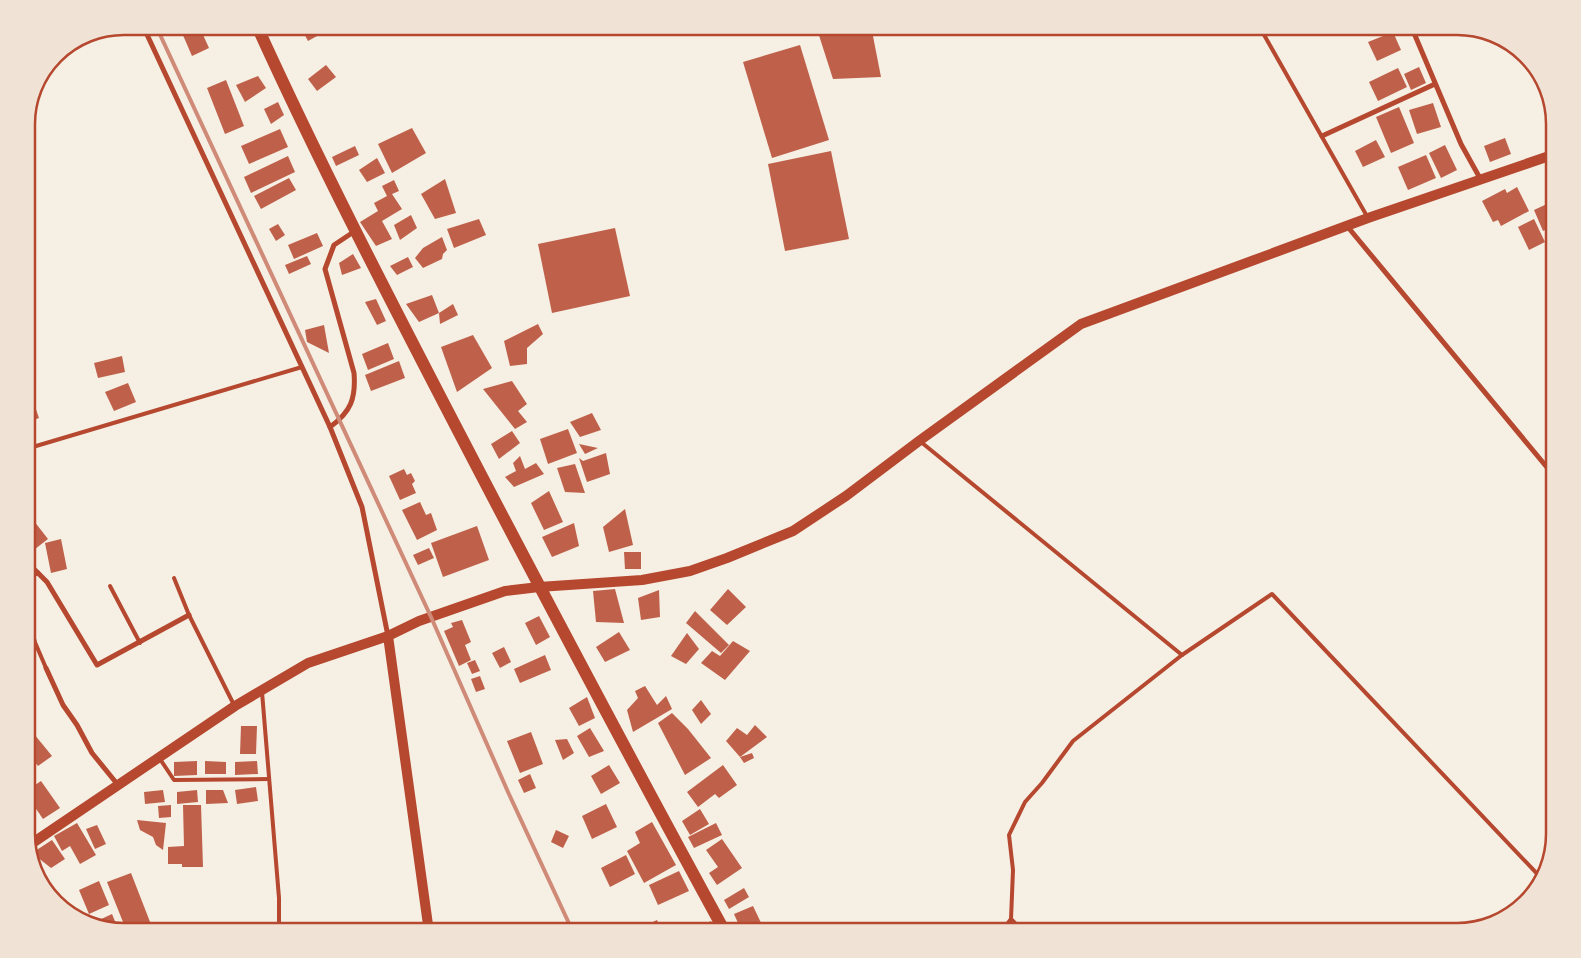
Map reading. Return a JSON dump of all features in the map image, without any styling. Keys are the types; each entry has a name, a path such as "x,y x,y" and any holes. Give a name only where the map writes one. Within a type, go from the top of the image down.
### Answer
{"main road":[{"path":"265,35 355,231 540,587 720,923"},
{"path":"35,841 234,706 308,663 388,636 419,621 505,592 540,587 642,580 690,571 727,558 793,531 846,496 1081,324 1368,218 1546,157"},
{"path":"388,636 428,923"}],"street":[{"path":"147,35 330,427 362,507 388,636"},
{"path":"1415,35 1461,144 1481,180"},
{"path":"1322,136 1435,84"},
{"path":"1347,226 1546,465"},
{"path":"330,427 351,406 355,389 354,372 326,270 334,245 355,231"},
{"path":"35,570 46,582 97,665 190,615"},
{"path":"46,668 63,705 77,724 92,753 118,786"}],"lane":[{"path":"1264,35 1368,218"},
{"path":"35,446 302,367"},
{"path":"919,441 1182,655"},
{"path":"174,578 234,706"},
{"path":"110,586 140,643"},
{"path":"1008,923 1011,919 1012,870 1009,835 1025,802 1042,783 1073,741 1182,655 1272,594 1536,874"},
{"path":"35,642 46,668"},
{"path":"262,689 280,923"},
{"path":"159,758 174,780 269,779"},
{"path":"1011,919 1015,923"}],"building":[{"path":"183,35 203,35 209,48 192,56"},
{"path":"305,35 319,35 308,41"},
{"path":"819,35 873,35 881,77 833,79"},
{"path":"1386,35 1394,35 1401,50 1377,61 1368,42"},
{"path":"800,45 829,140 772,158 743,62"},
{"path":"326,65 336,77 317,91 308,79"},
{"path":"1419,67 1426,83 1411,90 1404,74"},
{"path":"1398,68 1407,87 1378,101 1369,82"},
{"path":"258,76 266,88 245,102 236,85"},
{"path":"226,80 244,126 225,134 207,88"},
{"path":"278,102 284,115 271,124 264,109"},
{"path":"1433,103 1441,127 1417,134 1409,110"},
{"path":"1399,107 1414,143 1391,153 1376,117"},
{"path":"412,128 426,153 392,173 378,144"},
{"path":"280,129 288,147 249,164 241,146"},
{"path":"1505,138 1511,154 1490,162 1484,146"},
{"path":"1376,140 1385,157 1363,167 1355,151"},
{"path":"1445,145 1457,170 1441,178 1429,153"},
{"path":"355,146 359,155 336,166 332,157"},
{"path":"831,151 849,239 785,251 768,164"},
{"path":"1426,155 1436,178 1408,190 1398,167"},
{"path":"288,156 295,172 251,193 244,177"},
{"path":"377,158 385,173 367,182 359,170"},
{"path":"289,178 296,190 261,209 254,196"},
{"path":"445,179 456,213 435,219 421,194"},
{"path":"394,180 399,191 392,194 402,209 382,221 392,239 376,246 360,222 378,211 374,203 387,196 382,186"},
{"path":"1517,187 1529,211 1501,226 1498,220 1493,222 1482,201 1505,189 1507,193"},
{"path":"1546,204 1546,230 1543,231 1534,210"},
{"path":"411,215 417,228 400,240 394,225"},
{"path":"479,219 486,235 454,248 447,229"},
{"path":"1534,219 1545,242 1529,250 1518,227"},
{"path":"278,224 285,235 276,241 269,229"},
{"path":"615,228 630,296 552,313 538,244"},
{"path":"317,233 323,246 294,259 288,245"},
{"path":"442,237 447,250 443,254 442,259 423,268 415,258 423,248"},
{"path":"353,254 361,268 342,275 339,263"},
{"path":"307,256 311,264 289,274 285,265"},
{"path":"408,257 413,267 397,275 390,266"},
{"path":"432,295 439,313 419,322 406,304"},
{"path":"376,299 386,321 377,325 365,302"},
{"path":"453,304 458,315 440,324 439,313"},
{"path":"538,324 543,334 527,348 527,364 510,366 504,341"},
{"path":"324,325 329,353 307,342 305,330"},
{"path":"473,335 492,368 457,392 441,347"},
{"path":"388,343 394,359 368,370 362,354"},
{"path":"122,356 125,372 98,378 94,363"},
{"path":"399,361 405,378 371,391 365,375"},
{"path":"512,381 527,404 518,411 527,422 515,429 483,389"},
{"path":"128,383 136,402 114,411 105,392"},
{"path":"35,407 39,418 35,420"},
{"path":"592,413 601,430 580,437 570,422"},
{"path":"568,429 577,453 548,464 540,439"},
{"path":"512,431 520,443 499,459 491,444"},
{"path":"579,444 598,448 585,454"},
{"path":"606,453 610,474 587,482 579,458 583,461"},
{"path":"520,456 525,469 536,463 544,474 514,487 505,477 516,471 513,463"},
{"path":"575,464 585,493 565,492 557,468"},
{"path":"404,469 407,475 411,473 415,481 412,484 416,493 400,500 389,476"},
{"path":"549,491 563,522 544,530 531,503"},
{"path":"420,502 426,515 431,513 437,530 417,540 402,510"},
{"path":"625,509 633,545 609,552 603,527"},
{"path":"35,522 48,539 35,549"},
{"path":"574,523 579,546 552,557 542,537"},
{"path":"477,526 489,560 443,577 431,543"},
{"path":"61,539 67,569 51,573 45,543"},
{"path":"429,548 434,558 418,565 413,555"},
{"path":"624,552 641,552 641,569 625,569"},
{"path":"615,589 624,623 596,622 593,591"},
{"path":"728,589 746,607 727,625 710,610"},
{"path":"659,590 660,617 641,620 638,598"},
{"path":"695,611 729,645 721,653 686,623"},
{"path":"539,616 550,637 536,645 525,623"},
{"path":"462,620 471,642 465,645 471,660 459,666 444,631 453,627 451,623"},
{"path":"619,632 630,650 605,662 596,647"},
{"path":"687,633 699,649 686,664 671,656"},
{"path":"733,641 750,651 725,680 701,663 712,651 720,656"},
{"path":"504,647 511,662 500,668 492,653"},
{"path":"545,655 551,670 520,683 514,669"},
{"path":"475,660 480,671 472,674 467,663"},
{"path":"480,676 485,689 476,692 471,679"},
{"path":"645,686 657,705 666,696 672,709 633,732 627,710 638,698 635,691"},
{"path":"587,697 595,718 579,726 569,708"},
{"path":"701,700 711,714 701,724 692,710"},
{"path":"672,713 688,729 711,758 685,775 658,723"},
{"path":"755,725 767,737 740,757 726,741 737,728 747,735"},
{"path":"241,726 257,726 256,754 240,754"},
{"path":"590,728 604,751 589,757 577,736"},
{"path":"531,732 543,764 520,773 507,741"},
{"path":"35,735 52,756 38,766 35,762"},
{"path":"567,739 574,753 563,760 555,740"},
{"path":"752,753 754,758 744,763 740,757"},
{"path":"197,761 197,775 174,776 174,762"},
{"path":"205,761 226,762 226,774 205,774"},
{"path":"257,761 258,774 235,775 235,762"},
{"path":"609,765 620,783 601,794 591,776"},
{"path":"723,765 737,785 719,798 715,794 698,807 687,792"},
{"path":"530,774 536,788 524,793 518,780"},
{"path":"41,781 60,808 43,819 35,807 35,785"},
{"path":"256,787 258,801 237,804 235,790"},
{"path":"163,790 165,802 145,804 144,792"},
{"path":"197,790 198,802 177,804 177,792"},
{"path":"206,790 223,790 228,803 206,804"},
{"path":"606,804 617,827 592,839 582,816"},
{"path":"171,805 171,817 159,818 158,806"},
{"path":"183,805 201,805 203,867 182,867 182,864 168,864 168,847 184,846"},
{"path":"700,809 709,824 690,835 682,821"},
{"path":"137,820 166,823 163,850 156,845 153,837 140,830"},
{"path":"652,822 676,865 644,883 627,851 640,843 635,832"},
{"path":"77,823 96,855 80,864 70,846 62,851 54,836"},
{"path":"716,823 722,835 694,848 688,837"},
{"path":"97,825 106,844 95,849 86,829"},
{"path":"556,830 569,836 563,848 551,842"},
{"path":"722,839 742,868 717,885 709,873 718,867 706,850"},
{"path":"52,840 65,859 51,868 38,858 37,850"},
{"path":"626,855 635,874 610,887 601,868"},
{"path":"679,871 689,891 658,905 649,885"},
{"path":"131,873 150,923 123,923 107,882"},
{"path":"99,881 109,905 89,914 79,890"},
{"path":"744,888 749,897 729,909 724,900"},
{"path":"753,906 761,923 738,923 734,914"},
{"path":"112,914 115,922 112,922 100,920"}],"railway":[{"path":"160,35 431,617 508,792 569,923"}]}
